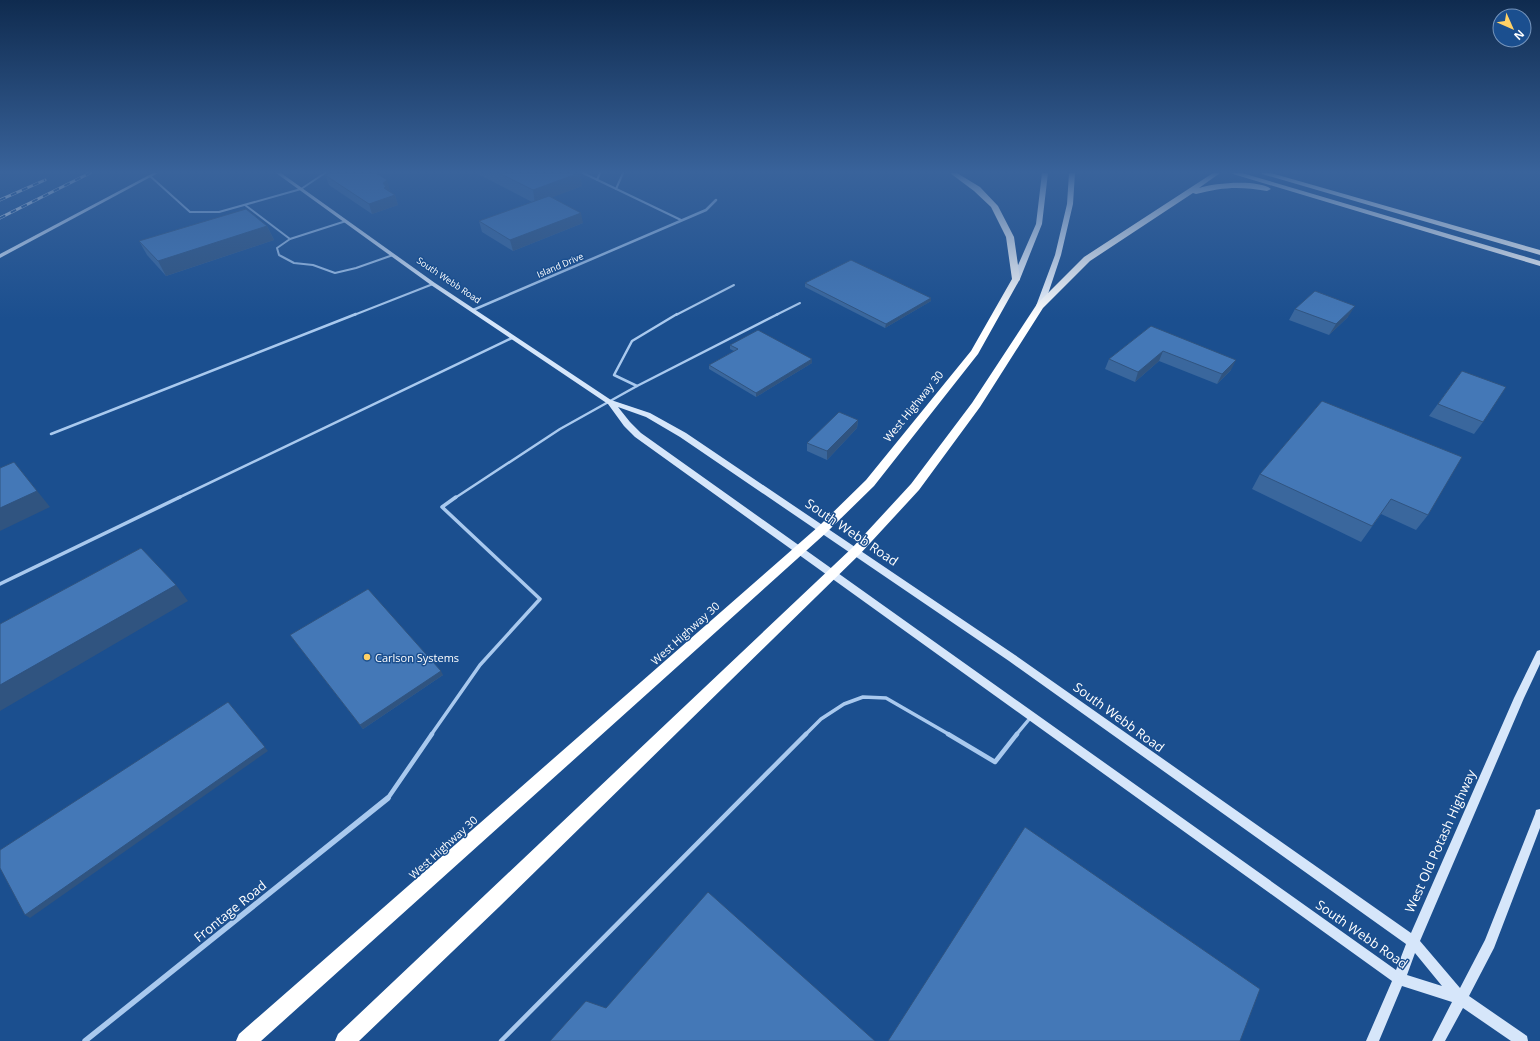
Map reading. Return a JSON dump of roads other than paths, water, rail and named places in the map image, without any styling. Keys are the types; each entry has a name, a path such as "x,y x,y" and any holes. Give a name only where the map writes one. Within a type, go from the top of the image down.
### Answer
{"highway":[{"path":"1002,222 1010,237 1016,278"},
{"path":"345,1041 499,896 856,551 915,487 976,406 1040,306 1087,259 1145,222"},
{"path":"1395,222 1415,227"},
{"path":"1397,222 1540,264"},
{"path":"1433,222 1540,253"},
{"name":"West Highway 30","path":"246,1041 823,529 870,483 975,352 1016,278"}],"main road":[{"name":"West Highway 30","path":"1016,278 1038,222"},
{"path":"1040,306 1058,255 1066,222"}],"street":[{"path":"0,256 65,222"},
{"name":"South Webb Road","path":"347,222 433,284 512,338 610,402 648,415 663,422 856,551 1012,658 1412,942 1460,998"},
{"name":"Island Drive","path":"473,310 677,222"},
{"name":"South Webb Road","path":"610,402 627,424 638,435 1032,715 1399,979 1460,998"},
{"name":"West Old Potash Highway","path":"1372,1041 1399,979 1412,942 1519,698 1540,654"},
{"name":"Frontage Road","path":"85,1041 388,798"},
{"path":"1438,1041 1490,944 1540,814"},
{"path":"1460,998 1522,1041"}],"lane":[{"path":"267,222 290,239"},
{"path":"344,222 290,239 278,248 278,254 294,263 313,265 335,273 356,268 393,255"},
{"path":"51,434 433,284"},
{"path":"637,386 614,375 632,341 681,312 734,285"},
{"path":"388,798 480,665 540,599 442,507 560,429 637,386 800,303"},
{"path":"0,584 512,338"},
{"path":"501,1041 821,719 844,704 863,697 886,698 995,762 1032,715"}],"place":[{"name":"Carlson Systems","path":"367,657"}]}
